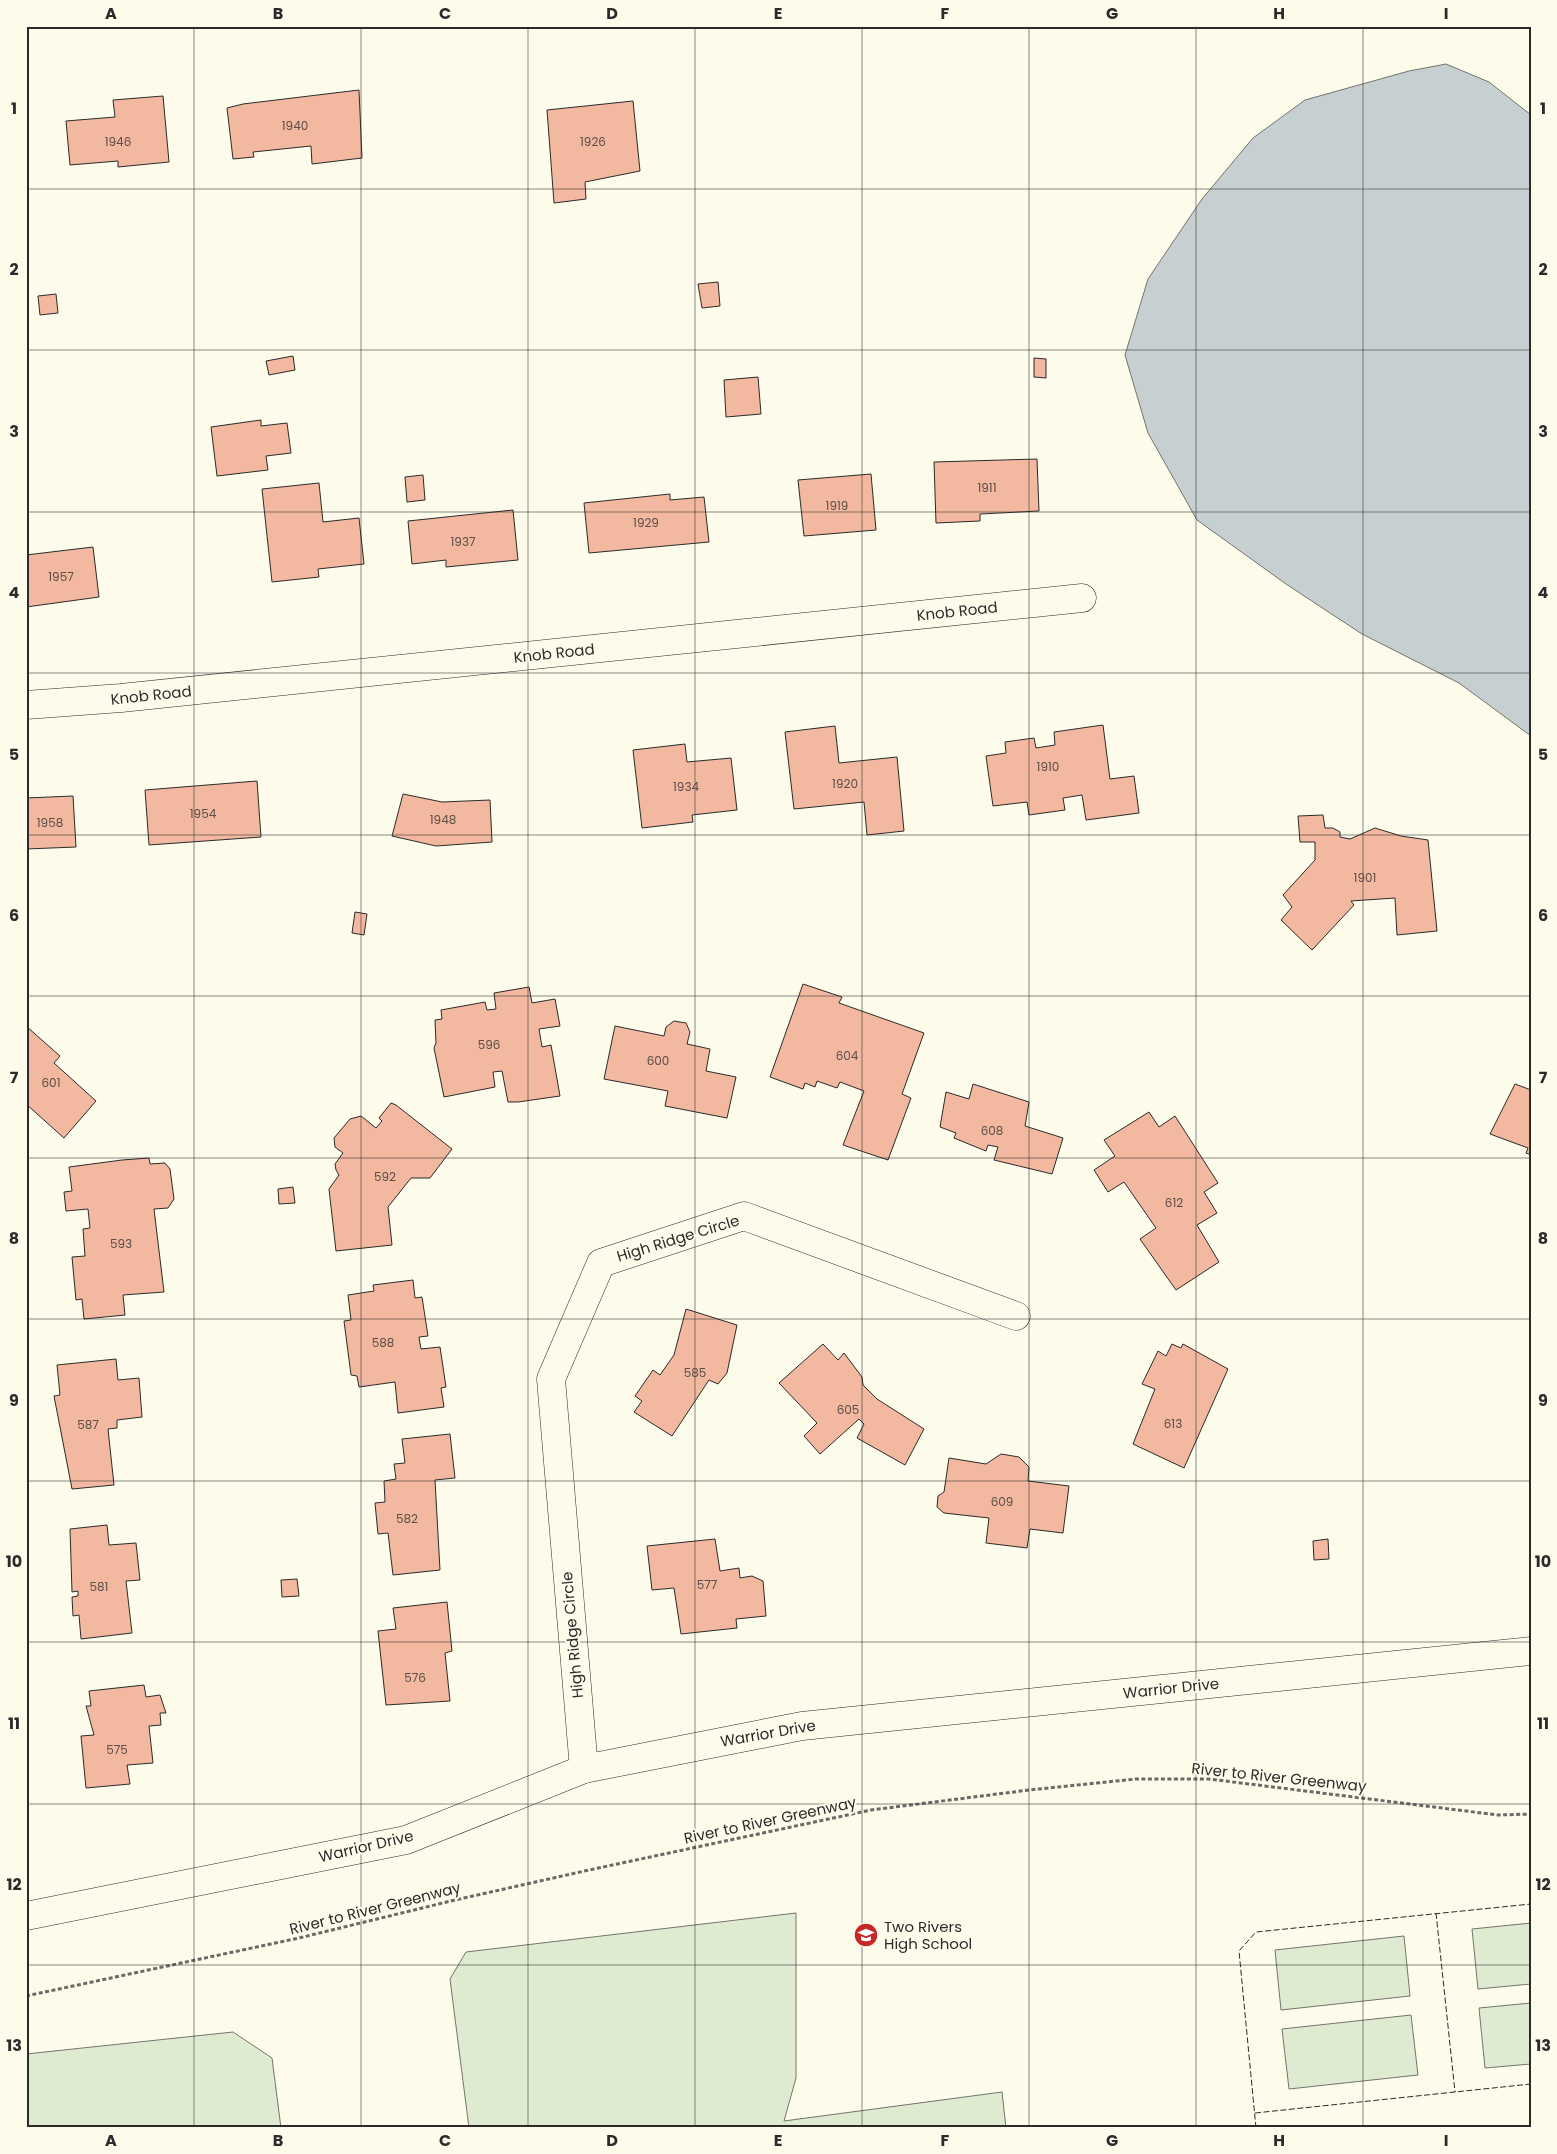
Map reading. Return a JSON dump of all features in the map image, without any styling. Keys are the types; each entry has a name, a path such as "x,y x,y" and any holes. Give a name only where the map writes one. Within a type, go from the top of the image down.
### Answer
{"street":[{"name":"Knob Road","path":"26,705 131,697 1082,598"},
{"name":"High Ridge Circle","path":"584,1768 551,1378 601,1262 744,1216 1016,1316"},
{"name":"Warrior Drive","path":"26,1916 406,1840 584,1768 802,1726 1531,1651"}],"path":[{"name":"River to River Greenway","path":"26,1996 271,1944 550,1878 872,1810 1029,1790 1136,1779 1209,1779 1498,1815 1531,1814"}],"green space":[{"path":"796,1913 796,2078 784,2121 1002,2092 1006,2128 469,2128 450,1979 466,1952"},
{"path":"1531,1923 1531,1984 1478,1989 1472,1929"},
{"path":"1404,1936 1410,1996 1281,2010 1275,1950"},
{"path":"1531,2003 1531,2064 1485,2068 1479,2008"},
{"path":"1411,2015 1418,2075 1289,2089 1282,2029"},
{"path":"233,2032 272,2058 281,2128 26,2128 26,2054"}],"shaded area":[{"path":"1446,64 1489,82 1531,115 1531,736 1459,683 1362,634 1286,584 1197,520 1148,433 1125,355 1148,279 1202,199 1253,138 1305,100 1409,71"}],"building":[{"path":"359,90 362,158 312,164 311,146 253,152 254,157 233,159 227,108 243,104"},
{"path":"163,96 169,162 118,167 118,161 70,165 66,121 115,117 113,100"},
{"path":"633,101 640,171 585,182 586,199 554,203 547,110"},
{"path":"718,282 720,306 702,308 698,284"},
{"path":"56,294 58,313 40,315 38,296"},
{"path":"293,356 295,370 269,375 266,361"},
{"path":"1034,358 1046,359 1046,378 1034,377"},
{"path":"758,377 761,414 726,417 724,380"},
{"path":"261,420 261,426 287,423 291,453 266,456 268,470 217,476 211,427"},
{"path":"1037,459 1039,511 980,514 980,521 936,523 934,462"},
{"path":"871,474 876,530 804,536 798,480"},
{"path":"423,475 425,500 407,502 405,477"},
{"path":"319,483 323,522 359,518 364,564 318,569 319,577 272,582 262,489"},
{"path":"670,494 670,500 704,497 709,542 589,553 584,503"},
{"path":"513,510 518,560 446,567 446,560 412,564 408,521"},
{"path":"93,547 99,597 26,607 26,555"},
{"path":"1103,725 1110,779 1134,776 1139,813 1086,820 1082,795 1063,798 1065,810 1029,815 1027,802 993,806 986,756 1006,753 1005,742 1034,738 1036,748 1055,745 1054,732"},
{"path":"835,726 839,763 897,757 904,831 867,835 864,802 794,809 785,732"},
{"path":"685,744 687,762 731,758 737,810 692,815 693,822 642,828 633,750"},
{"path":"257,781 261,837 149,845 145,790"},
{"path":"403,794 442,802 490,800 492,842 436,846 392,836"},
{"path":"73,796 76,847 26,849 26,798"},
{"path":"1323,815 1325,828 1333,828 1340,832 1340,837 1350,839 1375,828 1401,836 1428,840 1437,931 1397,935 1395,898 1351,901 1354,905 1312,950 1281,920 1292,907 1283,895 1315,860 1315,842 1300,842 1298,816"},
{"path":"355,912 367,914 364,935 352,933"},
{"path":"803,984 842,997 839,1003 924,1033 902,1094 911,1098 888,1160 843,1145 864,1091 840,1082 837,1088 817,1081 815,1087 805,1083 803,1089 770,1077"},
{"path":"529,987 532,1003 555,999 560,1026 539,1029 542,1047 551,1045 560,1096 508,1102 502,1071 493,1072 495,1087 444,1097 434,1048 436,1043 435,1020 442,1019 441,1010 485,1002 487,1010 496,1009 494,993"},
{"path":"674,1021 686,1023 690,1032 687,1044 710,1049 706,1071 736,1077 727,1118 665,1106 668,1091 604,1079 615,1026 664,1036 666,1027"},
{"path":"26,1026 60,1056 54,1063 96,1101 64,1138 26,1104"},
{"path":"973,1084 1029,1102 1025,1126 1063,1138 1052,1174 994,1160 998,1147 988,1145 986,1151 954,1138 956,1133 940,1127 946,1092 969,1099"},
{"path":"1515,1084 1531,1090 1531,1155 1526,1153 1528,1148 1490,1134"},
{"path":"391,1103 452,1149 430,1178 411,1178 388,1207 392,1245 336,1251 329,1189 339,1175 335,1164 343,1153 335,1147 334,1138 350,1119 361,1116 376,1128 382,1121 379,1118"},
{"path":"1149,1112 1159,1127 1175,1116 1218,1183 1204,1192 1217,1213 1197,1225 1219,1262 1176,1290 1140,1239 1156,1228 1124,1182 1108,1192 1094,1170 1115,1156 1104,1140"},
{"path":"149,1158 150,1164 165,1163 170,1169 174,1199 168,1208 154,1209 164,1292 123,1295 125,1315 84,1319 82,1299 76,1300 72,1257 85,1256 83,1229 90,1228 88,1209 66,1211 64,1192 72,1191 69,1167"},
{"path":"293,1187 295,1203 279,1204 278,1189"},
{"path":"413,1280 415,1298 422,1297 428,1336 419,1337 421,1349 440,1347 446,1387 441,1388 444,1407 398,1413 395,1382 359,1387 357,1376 351,1375 344,1321 351,1320 348,1295 374,1291 373,1285"},
{"path":"686,1309 737,1325 727,1373 718,1384 709,1380 672,1436 634,1412 642,1401 635,1396 653,1370 660,1375 674,1355"},
{"path":"823,1344 838,1360 844,1353 862,1377 863,1385 877,1399 924,1429 905,1465 857,1438 864,1424 859,1419 820,1454 804,1436 817,1423 779,1383"},
{"path":"1172,1344 1181,1348 1183,1344 1228,1369 1184,1468 1133,1444 1155,1389 1142,1384 1158,1351 1166,1356"},
{"path":"116,1359 118,1380 139,1378 142,1417 117,1420 117,1428 108,1429 114,1485 72,1489 54,1396 60,1395 57,1365"},
{"path":"450,1434 455,1478 435,1480 440,1570 393,1575 388,1533 378,1534 375,1503 385,1502 384,1481 396,1479 394,1464 405,1463 402,1439"},
{"path":"1001,1454 1019,1457 1029,1467 1028,1481 1069,1486 1063,1533 1030,1529 1027,1548 986,1543 989,1518 944,1513 937,1507 938,1496 944,1492 949,1458 986,1464"},
{"path":"107,1525 109,1545 136,1543 140,1580 126,1581 132,1633 81,1639 79,1615 73,1616 72,1597 78,1596 78,1591 72,1592 70,1529"},
{"path":"715,1539 720,1571 739,1568 740,1578 752,1576 763,1581 766,1616 736,1619 737,1628 681,1634 674,1588 652,1590 647,1546"},
{"path":"1328,1539 1329,1559 1314,1560 1313,1541"},
{"path":"297,1579 299,1596 282,1597 281,1580"},
{"path":"447,1602 452,1651 445,1653 450,1701 386,1705 378,1631 396,1629 393,1608"},
{"path":"144,1685 146,1697 160,1695 166,1713 160,1713 161,1725 149,1726 153,1763 127,1765 130,1784 86,1788 81,1736 94,1735 86,1706 91,1706 89,1691"}],"fence":[{"path":"1256,2128 1239,1951 1256,1932 1531,1904"},
{"path":"1436,1913 1455,2092"},
{"path":"1255,2113 1531,2084"}],"place":[{"name":"Two Rivers High School","path":"866,1935"}]}
